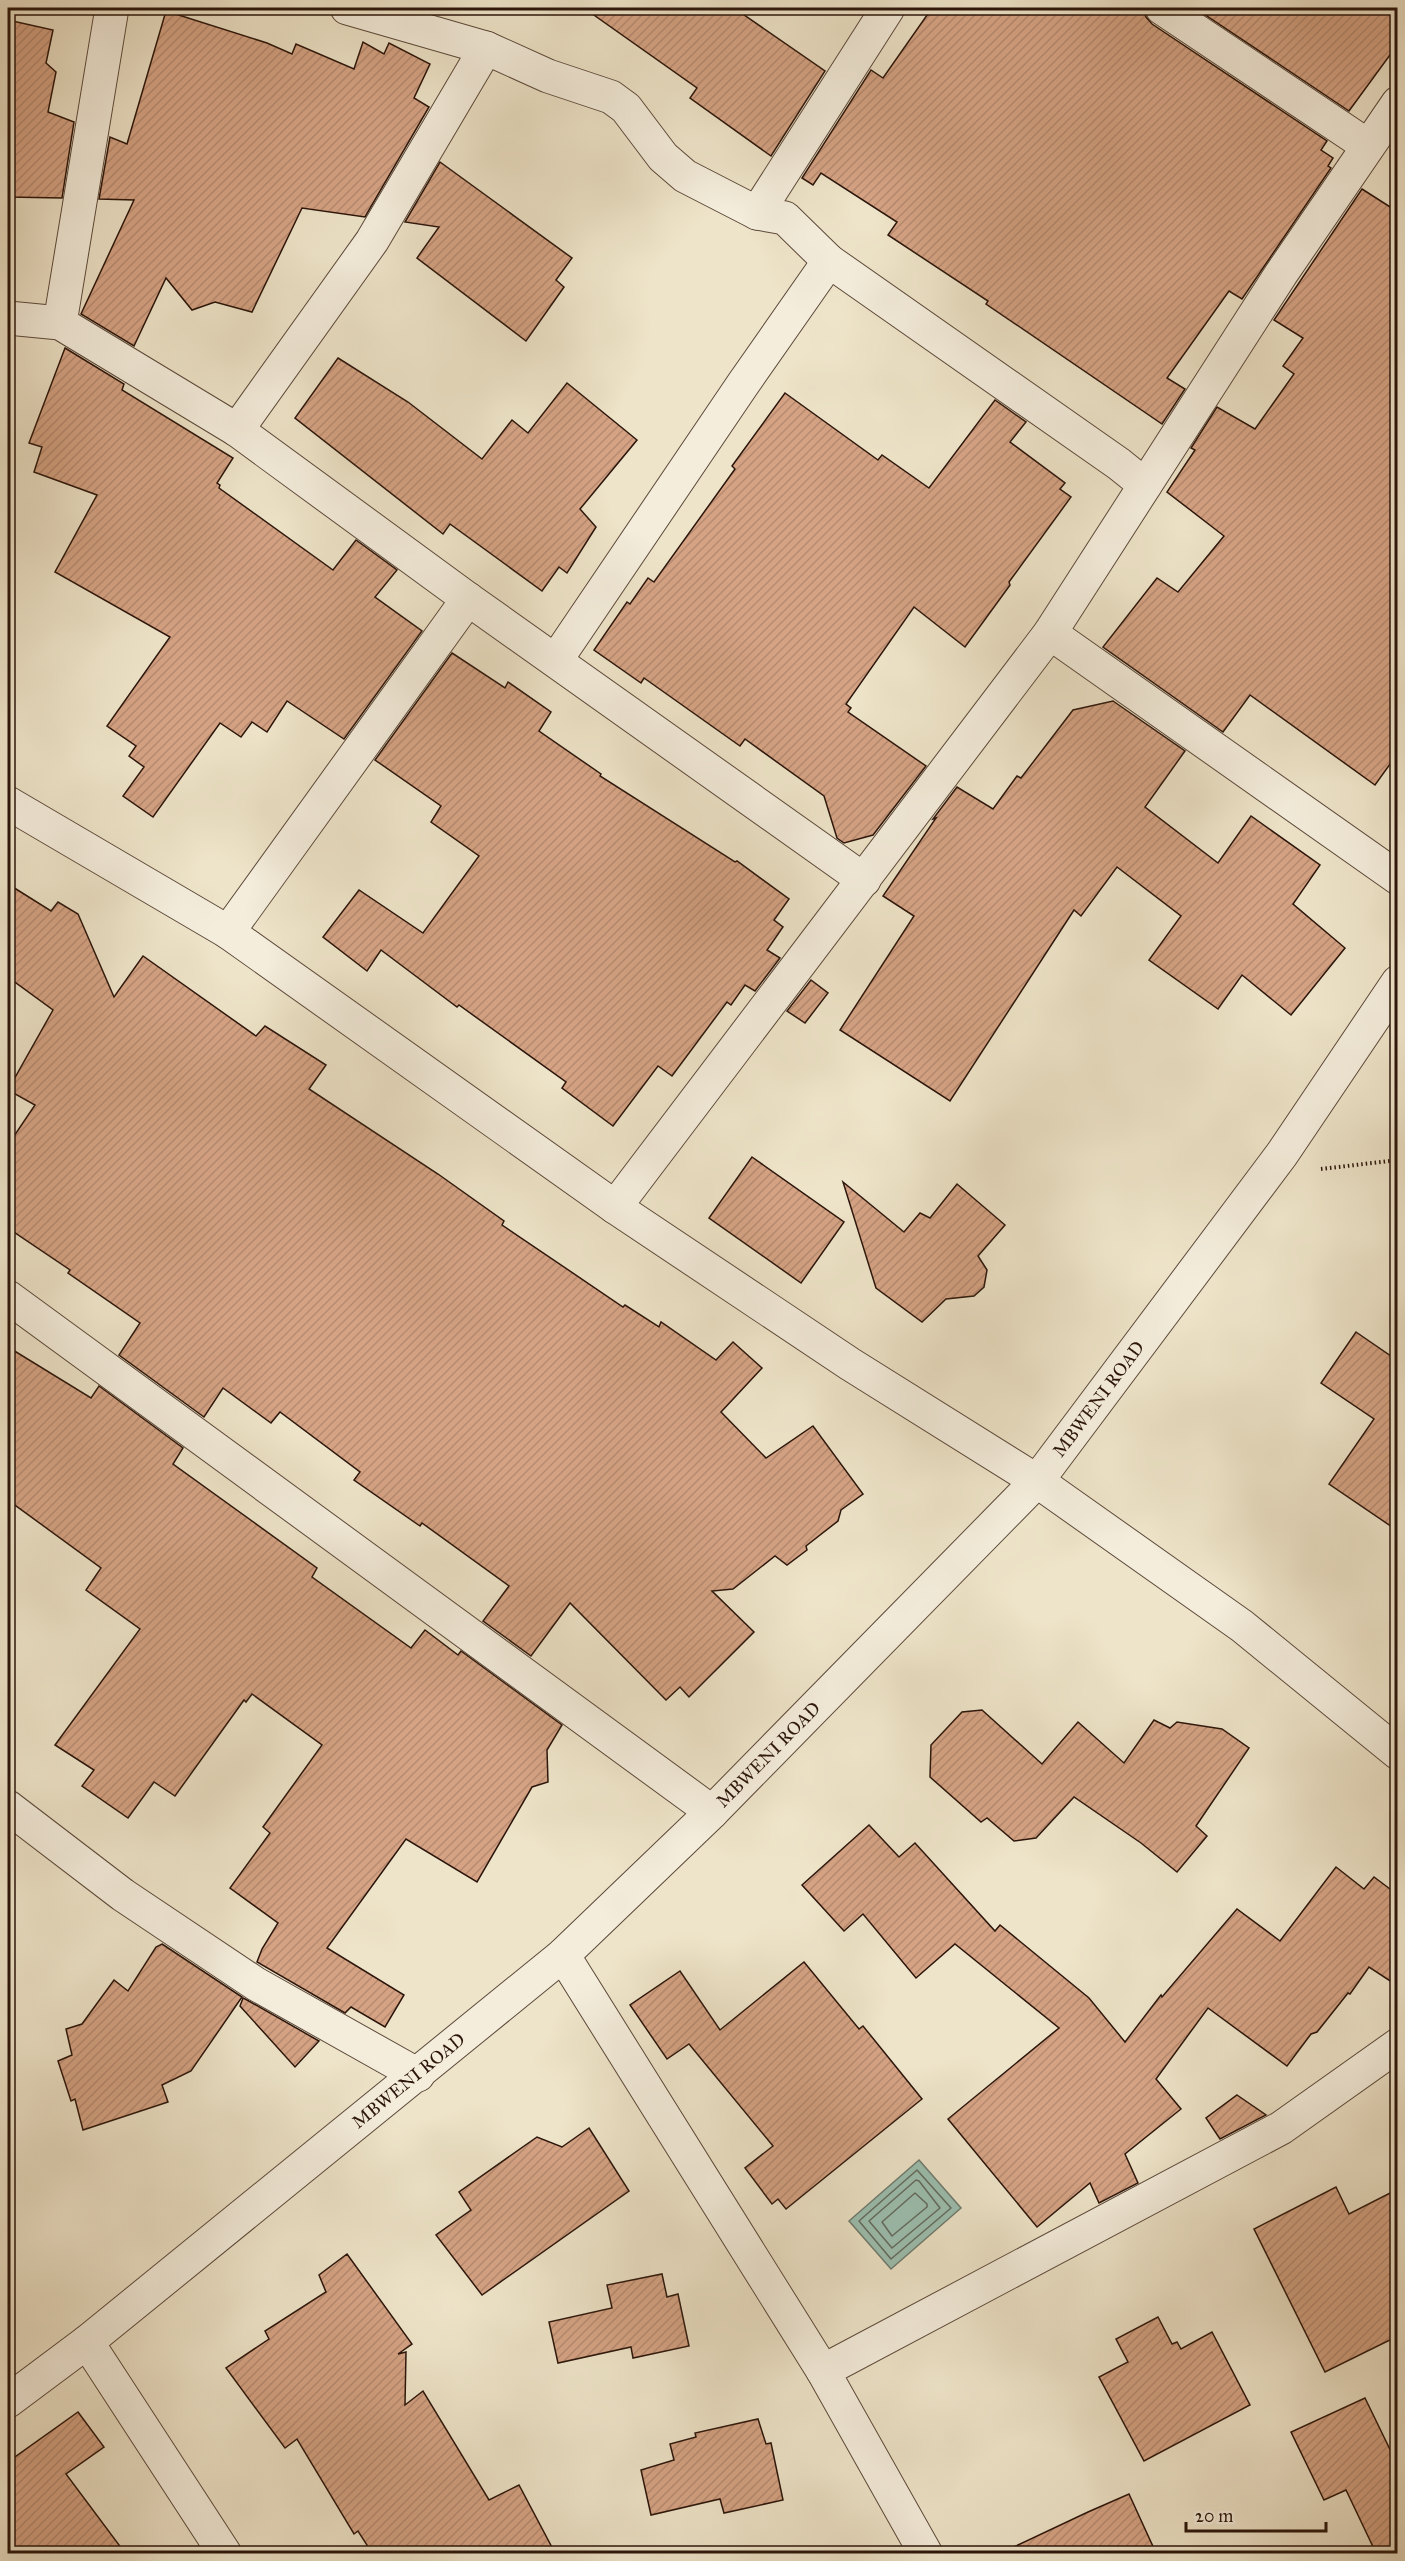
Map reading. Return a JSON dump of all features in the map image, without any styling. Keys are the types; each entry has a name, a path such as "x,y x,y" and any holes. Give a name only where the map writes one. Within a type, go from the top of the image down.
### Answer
{"street":[{"path":"60,323 112,8"},
{"path":"346,8 486,48 548,76 611,97 626,108 663,157 685,176 757,213 785,218 829,261 1119,464 1145,485"},
{"path":"757,213 888,8"},
{"path":"1162,8 1368,146"},
{"path":"237,430 372,241 486,48"},
{"path":"615,1207 1050,633 1281,274 1398,103"},
{"path":"556,660 829,261"},
{"path":"8,318 60,323 237,430 468,599 864,880"},
{"path":"228,932 468,599"},
{"path":"1050,633 1398,878"},
{"path":"8,803 228,932 615,1207 850,1364 1036,1481 1242,1626 1398,1753"},
{"name":"MBWENI ROAD","path":"8,2402 87,2342 563,1955 712,1812 1036,1481 1266,1175 1398,982"},
{"path":"8,1297 712,1812"},
{"path":"8,1808 123,1895 256,1984 418,2075"},
{"path":"563,1955 824,2371 926,2553"},
{"path":"824,2371 1281,2128 1398,2045"},
{"path":"87,2342 225,2553"}],"path":[{"path":"1266,1175 1398,1160"}],"water":[{"path":"919,2160 961,2208 891,2269 849,2221"}],"building":[{"path":"584,8 734,8 825,71 771,156 690,98 697,88"},
{"path":"932,8 1143,8 1152,24 1327,141 1321,150 1333,158 1328,166 1331,168 1242,299 1229,291 1167,378 1185,389 1162,424 986,304 988,301 888,235 897,222 821,173 813,185 802,178 871,70 883,78"},
{"path":"1195,8 1398,8 1398,44 1349,111"},
{"path":"166,11 267,43 292,54 296,44 354,69 363,42 384,54 389,43 430,64 414,98 429,107 365,217 302,208 252,312 215,302 192,310 166,278 134,346 81,314 134,200 99,199 110,137 127,144"},
{"path":"8,20 53,30 46,63 56,72 48,112 74,122 62,198 8,197"},
{"path":"440,162 572,258 556,280 564,287 526,341 417,258 439,227 405,222"},
{"path":"1362,189 1398,212 1398,753 1375,785 1250,695 1223,732 1103,647 1157,578 1178,592 1224,536 1167,492 1195,450 1191,448 1217,407 1255,429 1294,374 1283,366 1303,338 1274,320"},
{"path":"65,348 124,384 122,390 233,458 217,483 220,485 219,488 333,570 356,540 397,570 375,597 422,631 344,739 287,701 267,732 252,722 241,737 220,723 153,817 123,796 144,767 129,756 136,746 107,726 170,637 55,572 97,495 34,472 42,447 29,443"},
{"path":"338,358 408,402 482,459 512,420 528,433 567,383 637,440 580,509 596,527 567,573 559,567 542,591 450,524 443,534 295,418"},
{"path":"785,393 878,460 882,455 929,488 995,400 1026,422 1010,442 1065,483 1060,489 1071,497 965,647 914,607 846,704 851,708 848,712 926,766 873,835 844,843 837,838 824,796 745,739 740,746 644,678 641,683 594,650 627,602 630,604 648,578 654,582 735,469 732,466"},
{"path":"452,653 505,688 508,682 551,712 539,731 601,774 600,776 735,862 737,861 789,899 774,920 783,927 767,950 780,958 755,991 745,985 731,1005 727,1002 672,1076 658,1066 613,1126 562,1088 566,1082 459,1005 457,1007 381,950 367,971 323,937 359,890 423,933 479,856 431,822 441,806 375,760"},
{"path":"1113,701 1185,751 1145,807 1218,863 1251,816 1320,865 1293,904 1345,948 1291,1015 1242,975 1218,1009 1149,960 1181,916 1117,867 1081,916 1074,910 950,1101 840,1030 914,916 883,896 936,818 933,819 957,787 993,809 1017,776 1021,778 1073,710"},
{"path":"8,884 51,911 58,902 78,914 114,997 143,956 256,1036 265,1026 326,1065 309,1089 438,1174 504,1221 502,1225 623,1307 625,1305 659,1327 661,1322 716,1360 733,1342 762,1368 721,1412 766,1458 813,1426 863,1494 841,1510 838,1521 806,1546 807,1550 787,1565 775,1556 733,1589 712,1591 754,1632 689,1697 680,1687 666,1700 570,1603 531,1656 483,1621 509,1586 422,1523 420,1526 354,1480 360,1472 280,1412 271,1423 223,1388 204,1417 119,1355 140,1323 68,1273 70,1270 8,1228 8,1145 35,1105 8,1090 53,1010 8,977"},
{"path":"811,980 828,993 805,1023 787,1011"},
{"path":"752,1157 844,1222 801,1283 709,1218"},
{"path":"843,1182 904,1232 920,1213 930,1218 957,1184 1005,1225 978,1256 987,1270 984,1287 974,1296 946,1299 922,1322 876,1288"},
{"path":"1356,1332 1398,1361 1398,1531 1329,1484 1374,1419 1321,1383"},
{"path":"8,1347 91,1398 99,1386 183,1448 173,1464 317,1568 312,1577 411,1648 425,1630 458,1655 461,1651 562,1725 547,1750 548,1782 532,1787 477,1882 406,1839 327,1948 404,1995 385,2027 351,2007 345,2013 257,1962 278,1923 230,1888 270,1833 263,1827 322,1745 252,1694 246,1702 244,1700 175,1796 154,1782 128,1818 82,1786 94,1770 55,1745 140,1629 86,1590 101,1568 8,1500"},
{"path":"982,1710 1042,1764 1078,1722 1124,1763 1154,1720 1170,1728 1177,1722 1222,1729 1249,1748 1196,1826 1207,1836 1177,1872 1141,1843 1074,1797 1036,1838 1014,1841 987,1818 981,1822 930,1777 931,1745 962,1712"},
{"path":"869,1825 899,1857 915,1843 995,1931 1000,1925 1089,1998 1125,2042 1161,1995 1162,1997 1237,1909 1280,1941 1336,1867 1364,1889 1374,1877 1398,1895 1398,1986 1369,1967 1350,1994 1348,1993 1317,2032 1311,2034 1287,2066 1208,2008 1156,2079 1181,2109 1125,2154 1138,2183 1099,2203 1090,2183 1037,2227 948,2119 1059,2028 955,1944 916,1978 863,1914 844,1931 802,1885"},
{"path":"162,1944 242,1997 191,2071 162,2085 168,2102 83,2130 75,2099 71,2101 58,2061 72,2055 66,2029 82,2024 114,1980 128,1991 156,1947"},
{"path":"804,1962 859,2029 863,2026 922,2099 786,2209 778,2199 772,2204 745,2168 773,2146 689,2044 667,2059 630,2005 680,1971 720,2030"},
{"path":"243,1998 319,2041 295,2067 240,2006"},
{"path":"1237,2095 1266,2115 1220,2139 1206,2118"},
{"path":"589,2128 629,2191 482,2295 436,2235 471,2210 459,2192 537,2137 562,2147"},
{"path":"1336,2187 1349,2214 1398,2189 1398,2336 1325,2372 1254,2229"},
{"path":"347,2254 412,2344 398,2354 406,2352 405,2405 423,2391 489,2500 519,2485 555,2553 372,2553 358,2531 354,2534 297,2439 285,2448 226,2368 269,2339 265,2331 326,2292 319,2275"},
{"path":"662,2274 667,2297 678,2294 689,2346 633,2358 631,2347 558,2363 549,2322 612,2308 607,2285"},
{"path":"1158,2317 1172,2344 1177,2342 1181,2349 1212,2332 1250,2405 1144,2461 1099,2377 1128,2362 1116,2339"},
{"path":"1365,2398 1398,2466 1398,2553 1376,2553 1346,2490 1324,2500 1291,2432"},
{"path":"78,2412 104,2447 66,2474 125,2553 8,2553 8,2462"},
{"path":"758,2419 766,2444 771,2443 783,2500 724,2513 720,2499 651,2515 641,2470 674,2460 670,2444 696,2437 695,2433"},
{"path":"1129,2494 1156,2553 1001,2553 1088,2512"}]}
